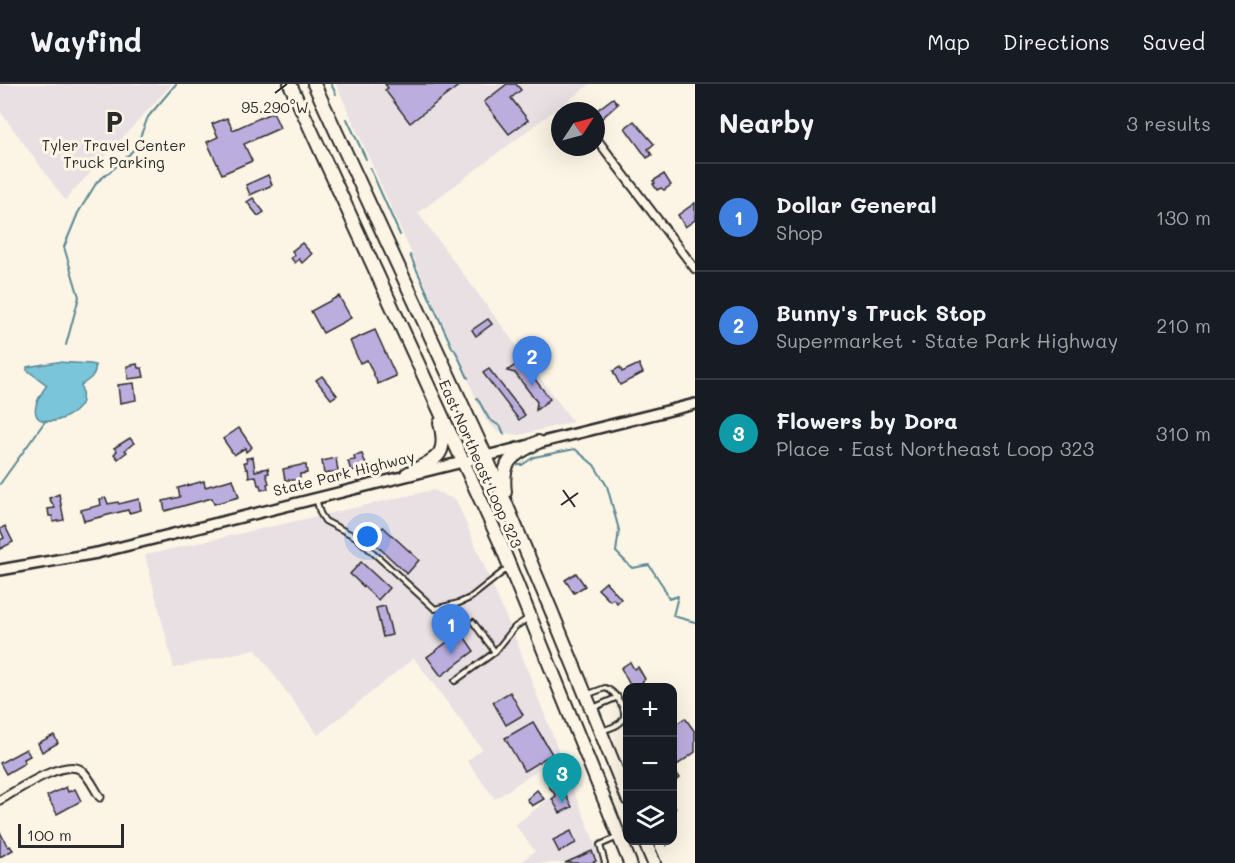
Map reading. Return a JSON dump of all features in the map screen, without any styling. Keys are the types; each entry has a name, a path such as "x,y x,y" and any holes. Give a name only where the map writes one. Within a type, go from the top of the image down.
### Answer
{"highway":[{"name":"East Northeast Loop 323","path":"290,84 463,460 623,835"},
{"name":"East Northeast Loop 323","path":"314,84 485,454 624,791"},
{"path":"310,126 329,117"},
{"path":"397,316 417,308"},
{"path":"408,474 434,459 442,449 444,435 435,398"},
{"path":"507,505 503,478 507,464 516,453 538,441"},
{"path":"531,617 551,610"},
{"name":"East Northeast Loop 323","path":"626,845 630,863"},
{"path":"646,845 654,863"}],"main road":[{"name":"State Park Highway","path":"0,570 97,552 485,454 695,404"}],"street":[{"path":"605,150 695,268"},
{"path":"0,800 48,774 72,767 80,769 87,776 100,796"}],"lane":[{"path":"316,497 320,513 325,521 356,537 435,609 470,598 510,567"},
{"path":"455,681 495,652 515,627 531,617"},
{"path":"473,622 495,652"},
{"path":"586,695 605,688 614,691 625,714 619,724 601,732"},
{"path":"591,709 618,697"},
{"path":"605,863 600,844 623,835"}],"shaded area":[{"path":"0,84 172,84 65,200 0,111"},
{"path":"336,84 590,84 566,102 551,102 551,113 418,213 573,422 519,435 498,432 486,420"},
{"path":"433,490 456,500 518,645 560,755 495,799 467,761 482,749 414,658 318,735 255,649 174,668 145,555"},
{"path":"570,782 603,863 520,863 535,851 515,825"}],"water":[{"path":"57,362 95,365 95,372 81,385 82,402 75,412 55,421 46,421 39,418 35,412 47,385 27,370 27,367"}],"building":[{"path":"385,84 461,84 410,123 385,90 388,88"},
{"path":"507,84 516,84 521,90 511,98 528,120 509,134 484,102"},
{"path":"613,98 618,104 605,115 605,104"},
{"path":"273,112 280,128 244,144 252,161 222,174 207,142 218,137 212,124 227,118 233,130"},
{"path":"634,121 654,144 648,149 652,155 647,158 625,128"},
{"path":"664,174 671,185 664,190 661,188 657,190 653,181"},
{"path":"268,175 272,185 250,195 246,185"},
{"path":"253,198 264,212 258,216 247,202"},
{"path":"695,203 695,220 685,227 678,215"},
{"path":"302,243 312,254 302,263 299,259 295,263 291,258 295,255 292,251"},
{"path":"339,296 351,318 323,333 311,311"},
{"path":"488,319 492,324 476,336 472,330"},
{"path":"375,330 396,376 378,384 367,360 360,363 350,341"},
{"path":"521,361 550,399 536,410 537,402 515,373 507,371"},
{"path":"137,364 138,368 142,368 144,377 128,379 127,366"},
{"path":"639,364 643,373 620,385 613,371 620,367 622,372"},
{"path":"489,369 525,415 519,420 483,373"},
{"path":"322,376 337,395 331,399 316,380"},
{"path":"134,383 136,400 120,403 118,385"},
{"path":"239,428 252,447 246,452 245,448 234,455 223,439"},
{"path":"130,438 134,443 118,459 114,454 117,451 114,448"},
{"path":"362,454 367,467 351,471 348,461 355,460 354,456"},
{"path":"253,457 255,471 268,468 269,473 266,474 268,489 261,490 256,476 249,477 244,462 247,462 246,458"},
{"path":"336,458 338,471 324,474 322,461"},
{"path":"306,465 307,473 300,474 300,478 296,480 285,480 283,469"},
{"path":"233,479 239,497 214,504 212,498 165,511 163,501 180,497 178,488 204,481 205,487"},
{"path":"59,494 64,520 53,522 48,509 55,508 49,498"},
{"path":"106,498 108,504 139,499 141,510 129,513 128,510 84,521 81,510 101,505 100,499"},
{"path":"5,526 13,542 0,549 0,540 4,538 0,529"},
{"path":"383,527 419,560 407,574 371,540"},
{"path":"361,562 389,588 378,600 350,574"},
{"path":"576,573 585,586 574,593 565,580"},
{"path":"606,582 621,599 617,603 613,599 610,601 598,589"},
{"path":"385,606 392,635 383,637 376,608"},
{"path":"461,632 474,651 441,676 427,657"},
{"path":"630,662 634,669 638,667 645,679 642,683 629,683 621,668"},
{"path":"510,692 523,715 506,725 493,702"},
{"path":"685,718 695,732 695,752 677,765 677,737 677,724"},
{"path":"533,722 552,754 524,771 505,738"},
{"path":"54,735 58,743 42,752 38,743"},
{"path":"26,749 30,756 24,759 25,763 6,774 0,763"},
{"path":"555,765 567,781 560,785 572,807 560,813 552,799 556,796 548,785 554,781 547,771"},
{"path":"66,787 68,792 75,789 81,801 57,814 47,796"},
{"path":"537,790 544,799 532,806 527,799"},
{"path":"571,831 576,843 559,852 553,840"},
{"path":"0,832 8,847 10,846 13,850 0,857"},
{"path":"592,851 596,861 565,863"}],"waterway":[{"path":"66,345 79,297 64,247 78,213 97,182 122,162 136,147 148,117 176,84"},
{"path":"331,84 336,94"},
{"path":"347,119 366,159"},
{"path":"370,168 400,235"},
{"path":"410,255 468,378"},
{"path":"477,398 489,419 501,427 504,434"},
{"path":"0,484 46,420"},
{"path":"518,465 534,457 575,449 594,465 607,486 619,530 616,552 632,568 649,565 669,599 678,596 673,616 695,622"}],"place":[{"name":"Tyler Travel Center Truck Parking","path":"114,122"},
{"name":"Bunny's Truck Stop","path":"532,386"},
{"name":"Dollar General","path":"451,654"},
{"name":"Flowers by Dora","path":"562,803"}]}
